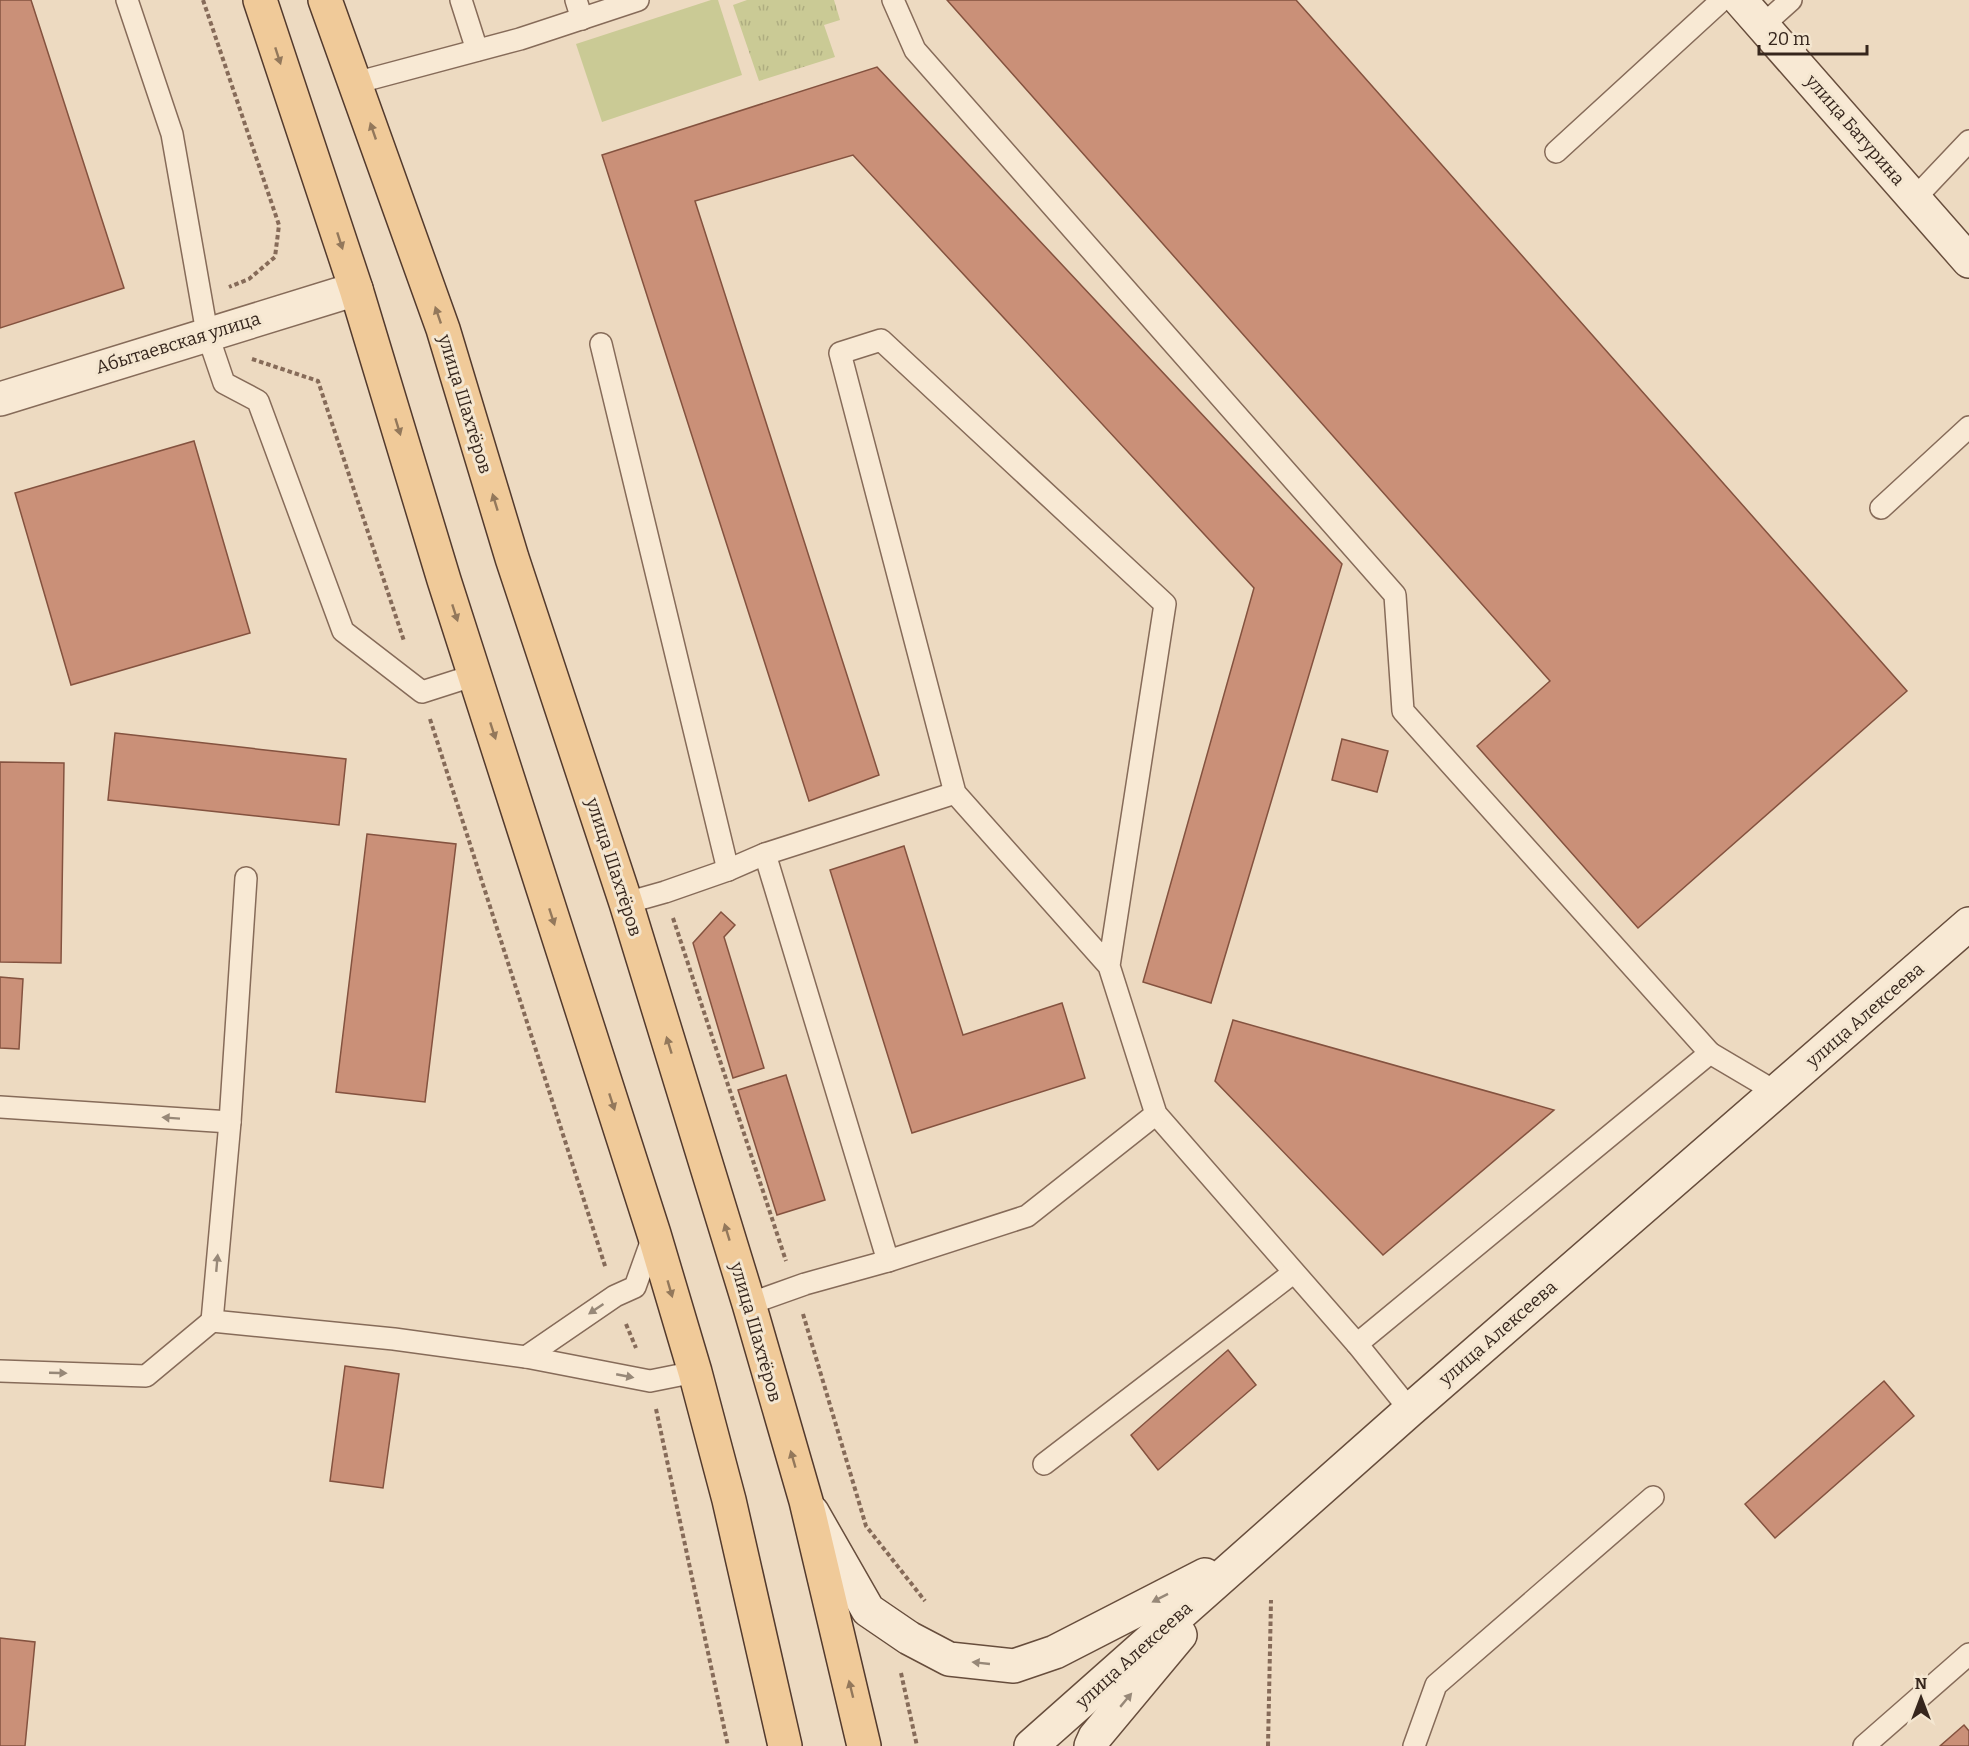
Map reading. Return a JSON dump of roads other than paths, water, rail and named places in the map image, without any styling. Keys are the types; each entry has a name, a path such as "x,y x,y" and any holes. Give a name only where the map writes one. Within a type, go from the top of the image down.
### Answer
{"main road":[{"path":"260,0 356,289 444,580 654,1234 729,1500 785,1746"},
{"name":"улица Шахтёров","path":"326,0 443,329 512,558 626,903 749,1304 806,1501 864,1746"}],"street":[{"name":"улица Батурина","path":"1740,0 1969,261"},
{"name":"Абытаевская улица","path":"0,399 207,333 356,289"},
{"name":"улица Алексеева","path":"1031,1746 1410,1410 1969,924"},
{"path":"806,1501 868,1610 909,1638 949,1659 1014,1666 1054,1652 1250,1552"},
{"path":"1091,1746 1095,1737 1250,1552"}],"lane":[{"path":"127,0 172,134 207,333 224,383 258,401 343,632 422,692 475,675"},
{"path":"461,0 477,50"},
{"path":"355,82 477,50 579,9 638,0"},
{"path":"893,0 915,50 1395,596 1403,711 1710,1053 1776,1092"},
{"path":"1556,152 1722,0"},
{"path":"1763,25 1791,0"},
{"path":"1915,198 1969,141"},
{"path":"1109,966 1165,604 881,340 840,352 956,793 1109,966 1156,1114 1357,1344 1410,1410"},
{"path":"601,344 728,870"},
{"path":"1881,508 1969,427"},
{"path":"626,903 728,870 765,854 956,793"},
{"path":"765,854 888,1261"},
{"path":"0,1371 146,1376 212,1321 230,1122 246,878"},
{"path":"1357,1344 1710,1053"},
{"path":"0,1107 230,1122"},
{"path":"749,1304 1027,1216 1156,1114"},
{"path":"526,1357 615,1296 635,1287 654,1234"},
{"path":"1044,1464 1293,1273"},
{"path":"212,1321 394,1339 526,1357 650,1381 694,1372"},
{"path":"1414,1746 1436,1685 1653,1497"},
{"path":"1864,1746 1969,1654"}]}
